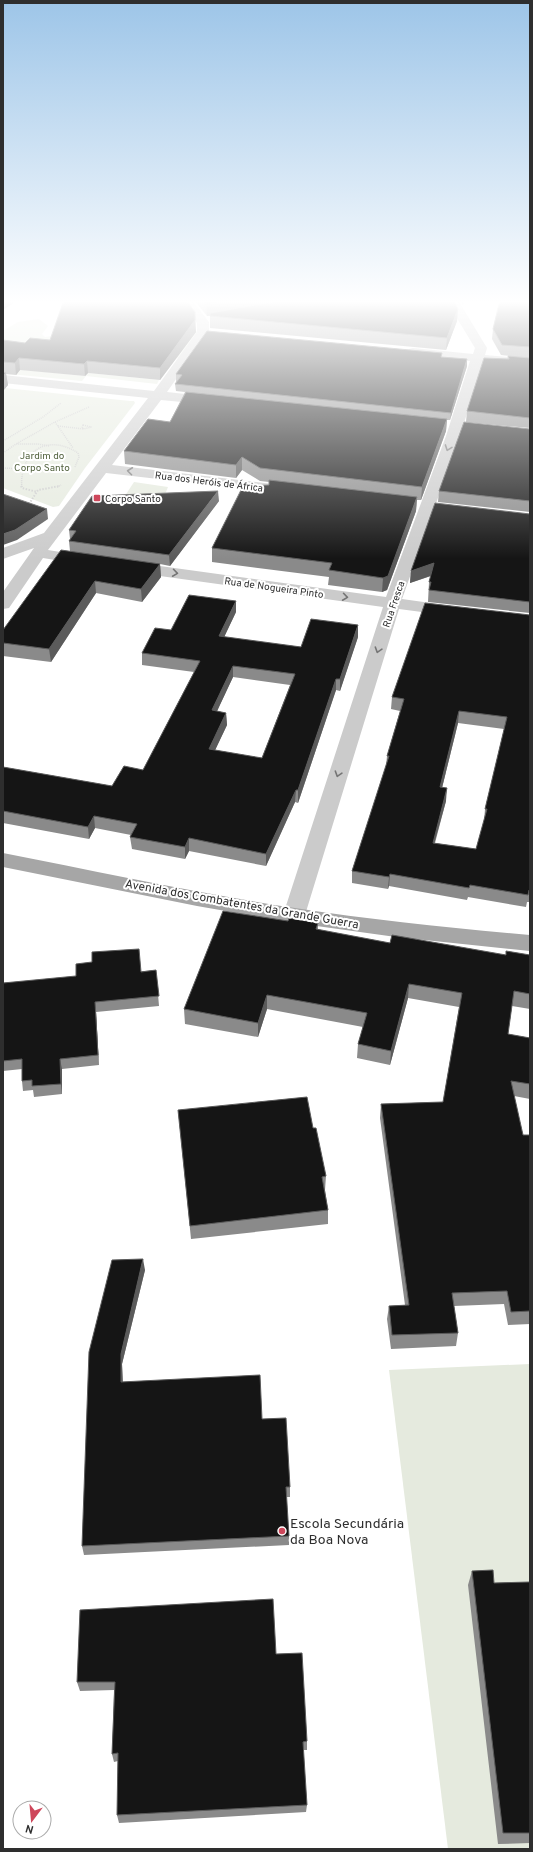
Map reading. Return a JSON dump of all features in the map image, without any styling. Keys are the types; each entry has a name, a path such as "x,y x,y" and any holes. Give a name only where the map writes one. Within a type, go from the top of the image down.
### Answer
{"main road":[{"name":"Avenida dos Combatentes da Grande Guerra","path":"3,860 294,915 469,938 530,943"}],"street":[{"path":"72,386 230,403"},
{"path":"3,604 50,536 163,386"},
{"name":"Rua Fresca","path":"294,915 392,604 428,507 469,386"},
{"name":"Rua dos Heróis de África","path":"102,468 298,491"},
{"path":"29,505 65,518"},
{"path":"3,554 50,536"},
{"name":"Rua de Nogueira Pinto","path":"39,553 392,604 468,613"}],"path":[{"path":"3,441 51,412 77,387"},
{"path":"3,452 55,422 91,407"},
{"path":"55,422 73,449"},
{"path":"58,426 84,429"},
{"path":"16,444 66,446 78,453 79,457 75,467 76,465 102,468"},
{"path":"37,492 22,488 24,469 29,455 36,449 50,446"},
{"path":"3,468 24,469"},
{"path":"29,505 38,490 54,488 63,484"}],"green space":[{"name":"Jardim do Corpo Santo","path":"5,388 134,401 135,403 85,468 59,506 53,507 3,488 3,391"},
{"path":"134,482 168,487 161,504 119,505"},
{"path":"530,1364 530,1848 448,1849 389,1370"}],"building":[{"path":"198,386 459,386 451,413"},
{"path":"475,386 530,386 530,418 467,411"},
{"path":"186,392 447,419 422,487 260,468 242,457 236,465 124,451 148,419 170,422"},
{"path":"464,422 530,429 530,501 439,491"},
{"path":"269,480 417,497 388,576 383,578 329,570 332,563 212,548 243,486 269,485"},
{"path":"218,491 169,555 69,541 76,531 69,530 92,496"},
{"path":"3,494 47,509 15,530 3,534"},
{"path":"435,503 530,514 530,602 429,590 431,582 429,582 434,563 411,571"},
{"path":"61,550 160,564 141,589 95,581 49,649 3,643 3,630"},
{"path":"189,595 236,601 219,636 301,647 311,619 358,625 340,679 336,679 298,790 296,790 266,854 189,838 185,847 130,837 137,824 94,816 88,827 3,811 3,767 112,786 124,766 143,770 200,661 142,653 155,628 171,630","holes":["233,666 295,674 262,758 209,749 226,713 212,710"]},
{"path":"425,603 530,615 530,890 528,895 470,885 469,888 390,874 389,877 352,871 389,756 387,756 404,699 392,697","holes":["459,711 507,717 485,809 487,809 476,849 433,843 447,788 440,787"]},
{"path":"223,911 288,921 289,918 318,923 316,929 390,943 392,935 506,955 506,951 530,955 530,994 514,991 508,1034 530,1038 530,1084 511,1081 523,1135 530,1135 530,1311 511,1312 507,1291 452,1293 458,1333 392,1335 389,1306 409,1305 381,1104 443,1102 462,993 409,984 391,1051 358,1044 367,1013 267,995 258,1023 184,1009"},
{"path":"139,949 141,972 156,970 159,996 95,1002 98,1055 60,1059 61,1084 32,1086 32,1080 22,1081 22,1059 3,1061 3,983 76,976 76,964 92,962 92,952"},
{"path":"307,1097 313,1128 316,1128 326,1176 322,1177 328,1210 190,1226 178,1110"},
{"path":"143,1259 121,1354 121,1382 260,1375 262,1419 286,1418 290,1487 286,1487 289,1536 82,1546 89,1352 112,1260"},
{"path":"493,1570 494,1583 530,1582 530,1833 503,1833 472,1571"},
{"path":"273,1599 276,1654 302,1653 307,1741 303,1742 307,1805 117,1815 118,1753 112,1754 115,1682 77,1682 80,1610"}],"place":[{"name":"Corpo Santo","path":"97,498"},
{"name":"Escola Secundária da Boa Nova","path":"282,1531"}]}
